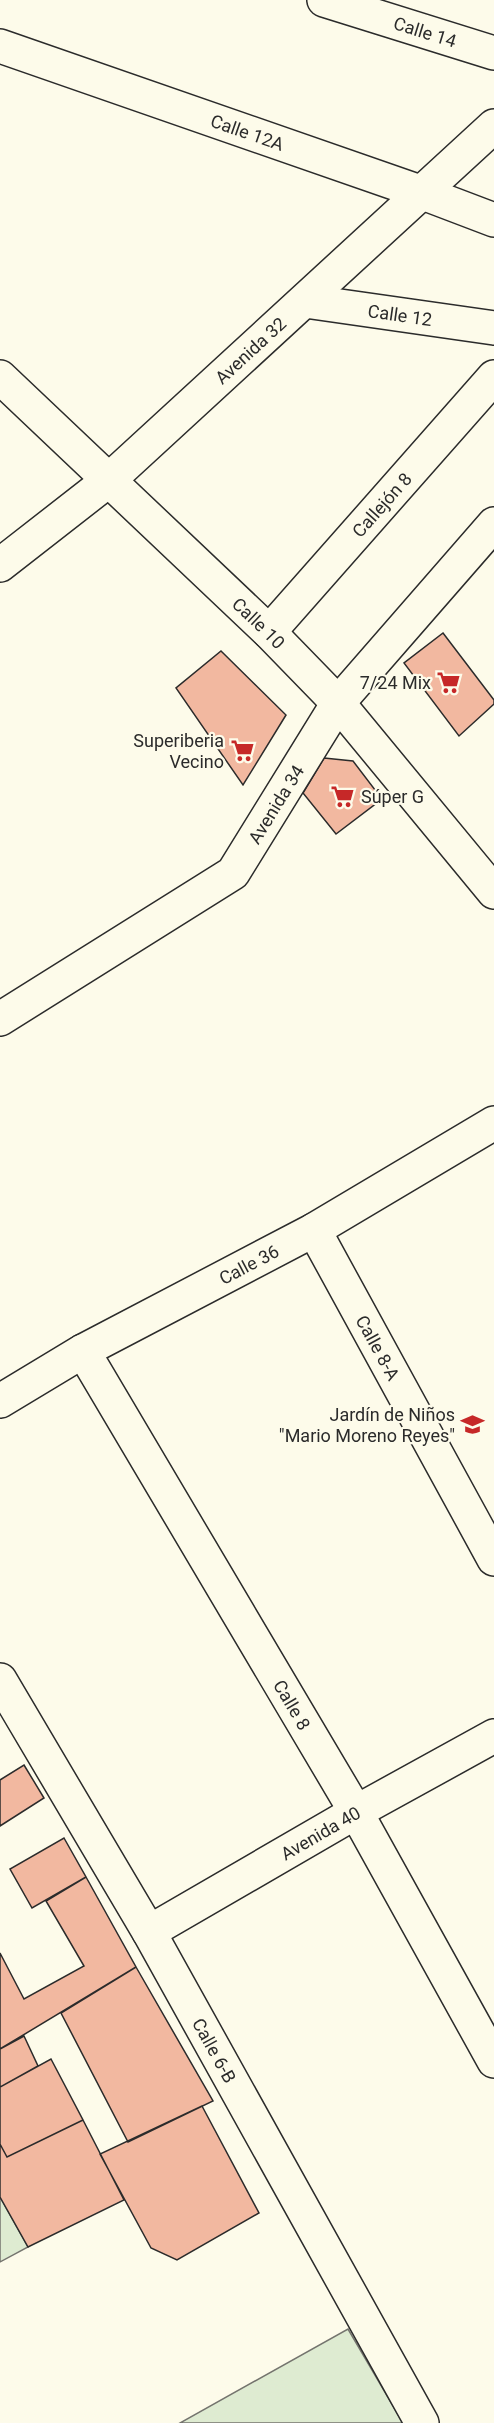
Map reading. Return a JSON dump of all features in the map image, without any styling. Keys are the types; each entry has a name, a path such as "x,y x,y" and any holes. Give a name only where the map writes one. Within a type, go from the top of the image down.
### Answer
{"street":[{"name":"Calle 14","path":"324,0 494,53"},
{"name":"Calle 12A","path":"0,46 423,193 494,220"},
{"name":"Avenida 32","path":"0,565 109,480 494,126"},
{"name":"Calle 12","path":"305,301 494,328"},
{"name":"Calle 10","path":"0,377 269,632 338,703 494,892"},
{"name":"Callejón 8","path":"269,632 494,377"},
{"name":"Avenida 34","path":"0,1019 233,873 338,703 494,524"},
{"name":"Calle 36","path":"0,1401 83,1351 314,1230 494,1123"},
{"name":"Calle 8-A","path":"314,1230 494,1558"},
{"name":"Calle 8","path":"83,1351 356,1812 494,2061"},
{"name":"Calle 6-B","path":"0,1680 149,1932 422,2423"},
{"name":"Avenida 40","path":"149,1932 356,1812 494,1736"}],"green space":[{"path":"0,2197 28,2247 0,2262"},
{"path":"348,2329 403,2423 180,2423"}],"building":[{"name":"7/24 Mix","path":"443,633 494,700 494,704 459,736 404,663"},
{"name":"Superiberia Vecino","path":"221,651 286,715 243,785 176,688"},
{"name":"Súper G","path":"324,758 353,761 382,799 336,834 303,793"},
{"path":"24,1765 44,1798 0,1826 0,1780"},
{"path":"64,1838 86,1877 32,1908 10,1869"},
{"path":"86,1877 136,1967 0,2049 0,1953 24,1999 84,1966 46,1901"},
{"path":"136,1967 213,2101 128,2142 61,2013"},
{"path":"24,2036 38,2066 0,2087 0,2049"},
{"path":"51,2059 83,2120 7,2157 0,2144 0,2087"},
{"path":"202,2106 259,2213 177,2260 151,2248 100,2154"},
{"path":"83,2120 124,2200 28,2247 0,2197 0,2144 7,2157"}],"place":[{"name":"7/24 Mix","path":"449,682"},
{"name":"Superiberia Vecino","path":"242,750"},
{"name":"Súper G","path":"343,796"},
{"name":"Jardín de Niños \"Mario Moreno Reyes\"","path":"473,1424"}]}
